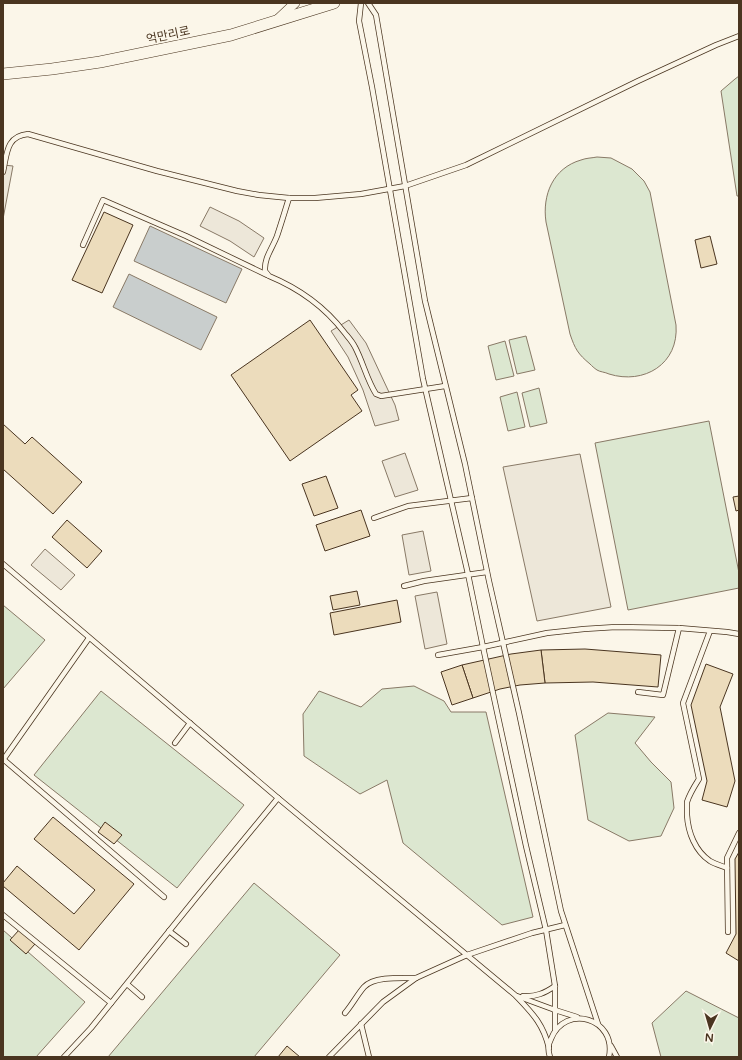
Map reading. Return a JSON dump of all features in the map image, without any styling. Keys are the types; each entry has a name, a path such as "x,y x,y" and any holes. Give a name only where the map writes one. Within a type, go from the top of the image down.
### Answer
{"street":[{"path":"276,21 295,3"},
{"name":"억만리로","path":"3,74 100,62 231,35 334,3"}],"lane":[{"path":"361,3 359,21 425,389 452,500 526,846 546,930 556,986 555,1030"},
{"path":"368,3 376,15 425,301 472,498 561,911 598,1024"},
{"path":"3,172 5,149 15,138 28,134 157,171 259,195 289,198 314,198 361,194 390,189 405,186 466,165 638,81 739,36"},
{"path":"269,276 265,271 264,264 276,238 289,198"},
{"path":"83,245 104,200 186,236 307,296 338,323 354,345 376,394 381,396 446,386"},
{"path":"374,518 408,506 472,498"},
{"path":"3,564 278,798 515,995 529,1009 542,1027 549,1048"},
{"path":"404,586 424,581 487,572"},
{"path":"438,655 547,633 584,629 616,627 679,628 739,634"},
{"path":"638,692 663,695 679,628"},
{"path":"710,631 683,703 698,779 690,792 687,804 687,818 694,844 710,862 727,868"},
{"path":"89,638 3,760 164,897"},
{"path":"175,743 190,723"},
{"path":"64,1057 91,1028 278,798"},
{"path":"728,932 727,858 739,833"},
{"path":"3,915 111,1003"},
{"path":"330,1057 383,1002 416,978 467,954 532,933 565,925"},
{"path":"169,931 186,944"},
{"path":"345,1013 364,986 371,982 389,979 416,978"},
{"path":"127,984 142,997"},
{"path":"515,995 530,997 537,996 556,986"},
{"path":"515,995 598,1024 605,1031 609,1040 611,1050 609,1057"},
{"path":"549,1056 549,1043 555,1030 569,1020 579,1018"},
{"path":"361,1024 369,1057"},
{"path":"610,1045 617,1057"}],"green space":[{"path":"739,76 739,196 737,196 721,91"},
{"path":"597,157 611,158 632,169 644,181 650,192 676,325 672,351 665,361 657,368 646,374 622,377 598,371 577,351 570,334 546,222 546,202 552,184 563,169 583,159"},
{"path":"526,336 535,370 517,374 509,340"},
{"path":"505,341 514,376 496,380 488,346"},
{"path":"539,388 547,423 530,427 522,393"},
{"path":"517,392 525,427 508,431 500,397"},
{"path":"709,421 739,573 739,588 628,610 595,443"},
{"path":"3,605 45,640 3,689"},
{"path":"414,686 444,701 451,712 486,712 533,917 502,925 403,843 387,780 360,794 304,756 303,714 319,691 361,707 382,689"},
{"path":"101,691 244,805 177,888 34,775"},
{"path":"608,713 655,717 635,743 671,782 674,808 661,836 629,841 588,820 575,735"},
{"path":"254,883 340,955 254,1057 108,1057"},
{"path":"3,930 85,1002 36,1057 3,1057"},
{"path":"686,991 739,1018 739,1057 661,1057 652,1023"}],"shaded area":[{"path":"3,165 13,166 3,219"},
{"path":"210,207 239,221 264,238 254,257 230,241 200,226"},
{"path":"150,226 242,269 226,303 134,261"},
{"path":"129,274 217,317 201,350 113,307"},
{"path":"349,320 366,343 395,405 399,420 375,426 363,390 348,357 331,331"},
{"path":"405,453 418,490 395,497 382,461"},
{"path":"580,454 611,607 537,621 503,467"},
{"path":"423,531 431,571 409,575 402,535"},
{"path":"45,549 75,575 61,590 31,565"},
{"path":"437,592 447,644 425,649 415,596"}],"building":[{"path":"104,212 133,225 102,293 72,280"},
{"path":"710,236 717,264 701,268 695,240"},
{"path":"310,320 358,390 351,395 362,411 290,461 231,375"},
{"path":"3,424 25,444 32,437 82,482 53,514 3,469"},
{"path":"326,476 338,508 314,516 302,484"},
{"path":"739,496 739,510 736,511 733,497"},
{"path":"361,510 370,536 325,551 316,525"},
{"path":"67,520 102,551 87,568 52,537"},
{"path":"357,591 360,605 333,610 330,596"},
{"path":"397,600 401,622 334,635 330,613"},
{"path":"585,649 661,655 658,687 593,682 545,683 541,650"},
{"path":"541,650 545,683 520,685 500,689 473,698 462,665 511,654"},
{"path":"706,664 733,674 720,707 735,781 727,807 702,800 707,781 691,705"},
{"path":"462,665 473,698 452,705 441,672"},
{"path":"53,817 134,884 79,950 3,886 3,883 17,866 74,914 95,890 34,839"},
{"path":"105,822 122,835 114,844 98,832"},
{"path":"739,852 739,961 726,953 736,934 735,859"},
{"path":"19,930 35,944 26,954 10,940"},
{"path":"287,1046 300,1057 278,1057"}]}
